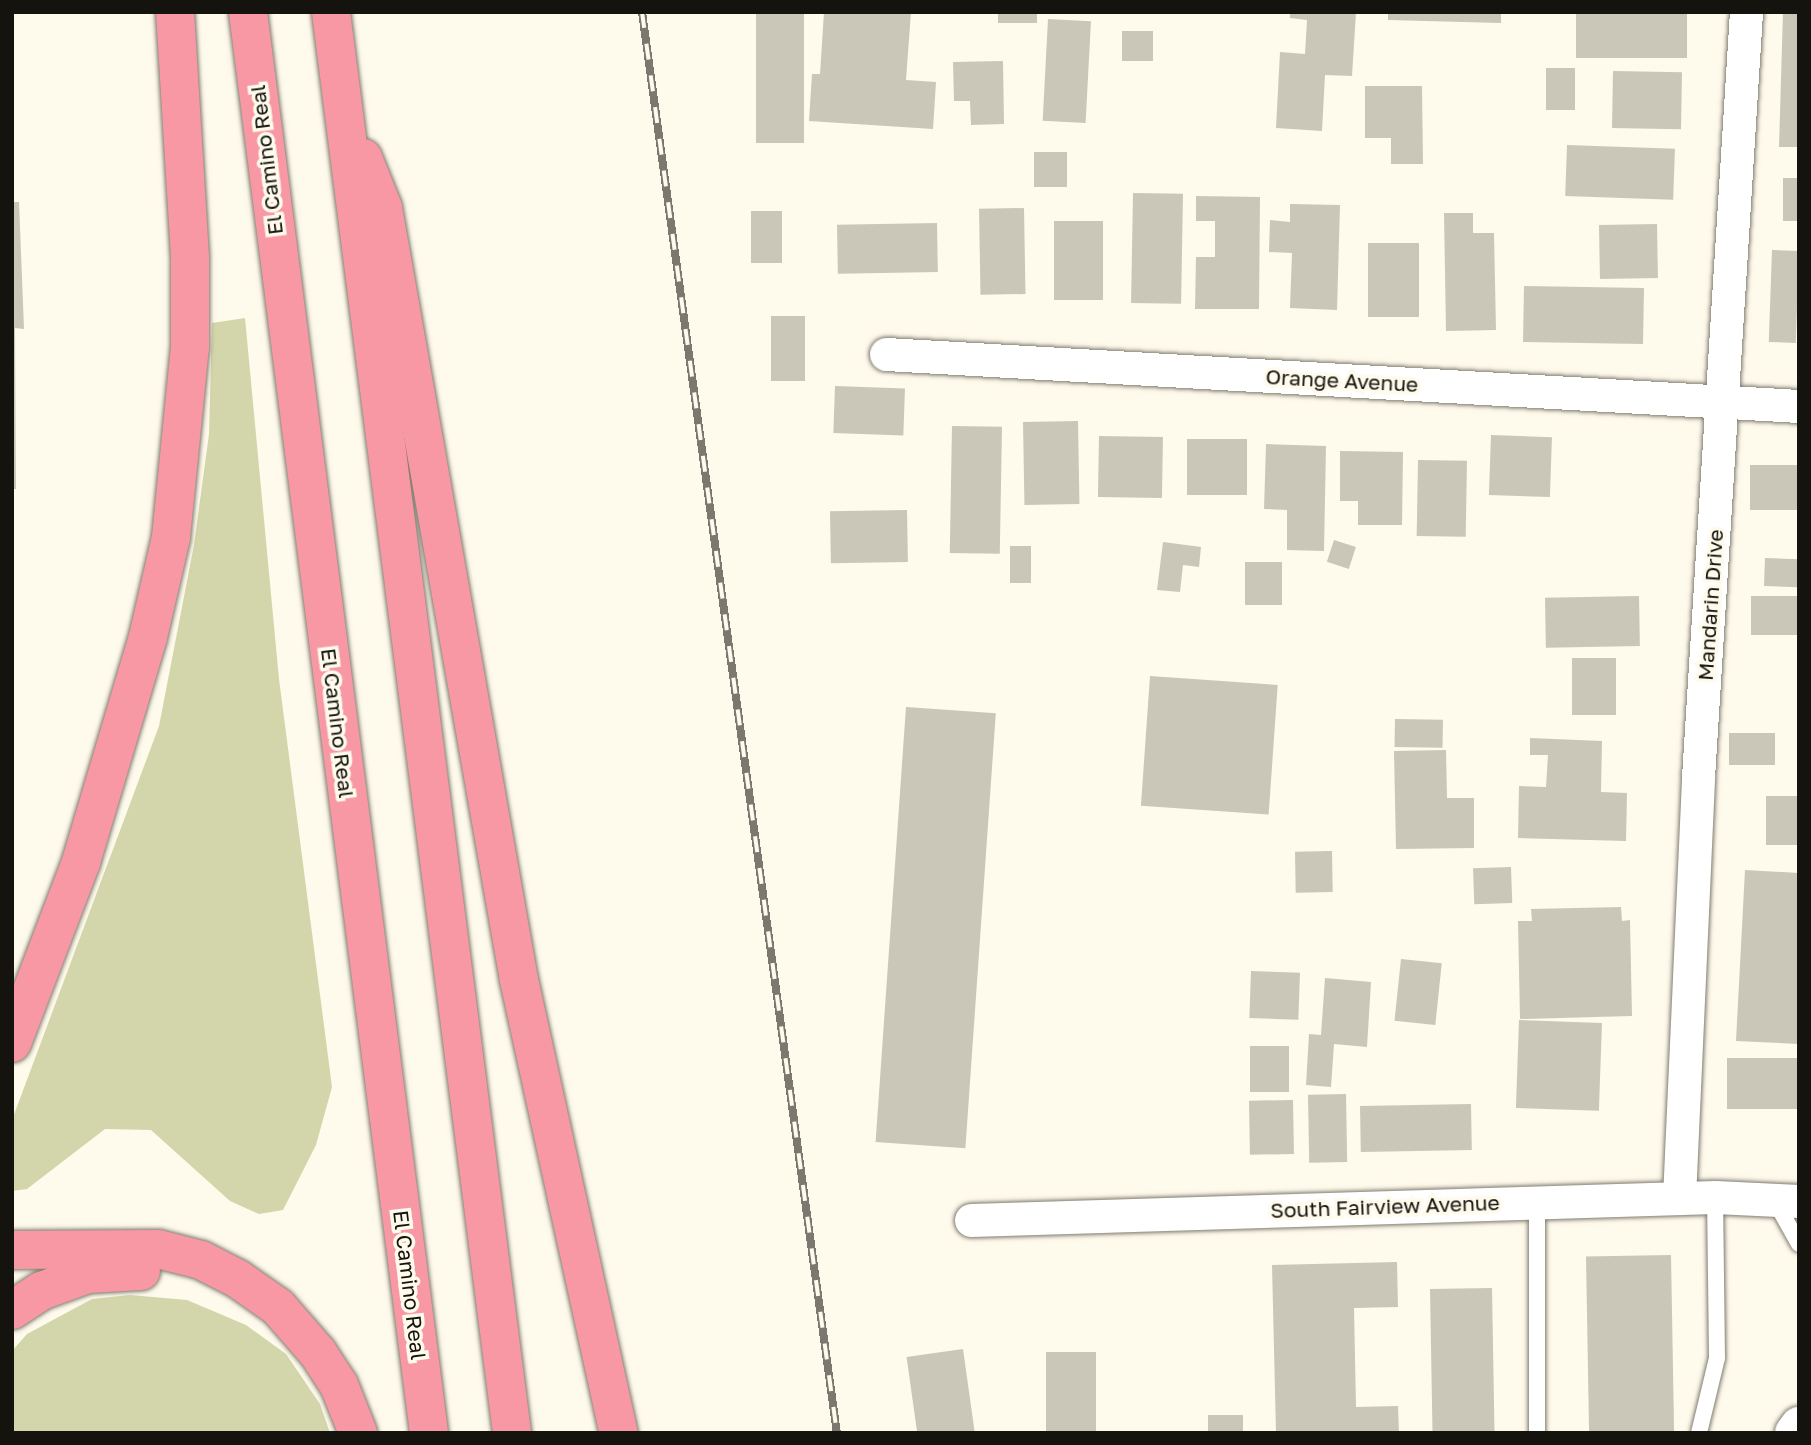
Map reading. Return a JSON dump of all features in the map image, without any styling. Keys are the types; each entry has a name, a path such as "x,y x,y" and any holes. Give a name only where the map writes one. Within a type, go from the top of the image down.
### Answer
{"highway":[{"path":"12,1043 81,862 148,637 171,537 184,436 190,257 175,12"},
{"name":"El Camino Real","path":"248,12 429,1433"},
{"path":"331,12 512,1433"},
{"path":"342,108 383,208 519,980 619,1433"},
{"path":"12,990 64,854 120,730"},
{"path":"12,1250 102,1246 178,1253 238,1279 278,1307 318,1353 339,1385 358,1433"},
{"path":"12,1310 64,1281 88,1274 132,1271 184,1276 278,1307"}],"main road":[{"path":"1794,1433 1799,1426"}],"street":[{"name":"Mandarin Drive","path":"1679,1198 1698,790 1746,12"},
{"name":"Orange Avenue","path":"886,354 1799,406"},
{"name":"South Fairview Avenue","path":"971,1220 1715,1197 1787,1201"}],"lane":[{"path":"1699,1433 1717,1358 1715,1197"},
{"path":"1787,1201 1799,1244"},
{"path":"1536,1202 1537,1433"}],"green space":[{"path":"245,318 279,679 332,1087 316,1145 283,1210 259,1214 230,1201 151,1130 105,1129 27,1189 12,1191 12,1120 159,726 194,545 209,434 212,323"},
{"path":"130,1295 187,1300 246,1325 286,1354 320,1404 330,1433 12,1433 12,1351 27,1334 92,1299"}],"building":[{"path":"756,12 804,12 804,143 756,143"},
{"path":"824,12 911,12 906,80 936,82 933,129 809,121 812,74 820,74"},
{"path":"998,12 1037,12 1037,23 998,23"},
{"path":"1290,12 1356,12 1352,76 1325,75 1322,131 1276,128 1280,52 1305,54 1307,20 1290,18"},
{"path":"1388,12 1501,12 1501,23 1388,20"},
{"path":"1576,12 1687,12 1687,58 1576,58"},
{"path":"1783,12 1799,12 1799,147 1779,147"},
{"path":"1048,19 1091,21 1086,123 1043,121"},
{"path":"1122,31 1153,31 1153,61 1122,61"},
{"path":"1003,61 1004,124 971,125 970,101 954,101 953,62"},
{"path":"1546,68 1575,68 1575,110 1546,110"},
{"path":"1613,71 1682,72 1681,129 1612,128"},
{"path":"1365,86 1422,86 1423,164 1391,164 1391,138 1365,138"},
{"path":"1567,145 1675,149 1673,200 1565,196"},
{"path":"1034,152 1067,152 1067,187 1034,187"},
{"path":"1783,178 1799,178 1799,221 1783,221"},
{"path":"1133,193 1183,194 1181,304 1131,303"},
{"path":"1196,196 1260,197 1259,309 1195,309 1196,257 1215,257 1215,221 1196,221"},
{"path":"12,202 19,202 24,329 15,328 16,489 12,489"},
{"path":"1290,204 1340,205 1337,310 1290,308 1292,253 1269,252 1270,220 1290,222"},
{"path":"1024,208 1026,294 981,295 979,209"},
{"path":"751,211 782,211 782,263 751,263"},
{"path":"1444,213 1473,213 1473,233 1494,233 1496,330 1446,331"},
{"path":"1054,221 1103,221 1103,300 1054,300"},
{"path":"937,223 938,272 838,274 837,225"},
{"path":"1657,224 1658,278 1600,279 1599,225"},
{"path":"1368,243 1419,243 1419,317 1368,317"},
{"path":"1772,250 1799,251 1796,343 1769,342"},
{"path":"1524,286 1644,288 1643,344 1523,342"},
{"path":"771,316 805,316 805,381 771,381"},
{"path":"835,386 905,388 903,435 833,433"},
{"path":"1078,421 1079,504 1024,505 1023,422"},
{"path":"952,426 1002,427 1000,554 950,553"},
{"path":"1491,435 1552,437 1550,497 1489,495"},
{"path":"1099,436 1163,437 1162,498 1098,497"},
{"path":"1187,439 1247,439 1247,495 1187,495"},
{"path":"1266,444 1326,446 1324,551 1287,550 1287,510 1264,509"},
{"path":"1340,451 1403,452 1402,525 1358,525 1358,501 1340,501"},
{"path":"1418,460 1467,461 1466,537 1417,536"},
{"path":"1750,465 1799,465 1799,510 1750,510"},
{"path":"907,510 908,562 831,563 830,511"},
{"path":"1334,540 1356,547 1349,569 1327,562"},
{"path":"1163,542 1201,547 1199,567 1183,565 1180,592 1157,590"},
{"path":"1010,546 1031,546 1031,583 1010,583"},
{"path":"1765,558 1799,559 1798,587 1764,586"},
{"path":"1245,562 1282,562 1282,605 1245,605"},
{"path":"1639,596 1640,646 1546,648 1545,598"},
{"path":"1751,596 1799,596 1799,635 1751,635"},
{"path":"1572,658 1616,658 1616,715 1572,715"},
{"path":"1150,676 1278,685 1269,815 1141,806"},
{"path":"906,707 996,713 965,1148 876,1142"},
{"path":"1395,719 1443,720 1443,748 1395,747"},
{"path":"1729,733 1775,733 1775,765 1729,765"},
{"path":"1530,738 1602,741 1601,792 1627,793 1626,841 1518,838 1519,786 1546,787 1548,755 1530,755"},
{"path":"1446,750 1447,798 1474,798 1474,848 1396,849 1394,751"},
{"path":"1766,796 1799,796 1799,845 1766,845"},
{"path":"1332,851 1333,892 1296,893 1295,852"},
{"path":"1511,867 1512,903 1474,904 1473,868"},
{"path":"1745,870 1799,873 1799,1044 1736,1041"},
{"path":"1621,907 1622,921 1630,920 1632,1016 1520,1019 1518,921 1532,921 1531,909"},
{"path":"1401,959 1442,963 1435,1025 1395,1021"},
{"path":"1251,971 1300,973 1298,1020 1249,1018"},
{"path":"1325,978 1371,982 1367,1047 1334,1044 1331,1087 1306,1085 1309,1034 1321,1035"},
{"path":"1519,1020 1602,1023 1599,1111 1516,1108"},
{"path":"1250,1046 1289,1046 1289,1092 1250,1092"},
{"path":"1727,1058 1799,1058 1799,1109 1727,1109"},
{"path":"1346,1094 1347,1162 1309,1163 1308,1095"},
{"path":"1293,1100 1294,1154 1250,1155 1249,1101"},
{"path":"1471,1104 1472,1150 1361,1152 1360,1106"},
{"path":"1671,1255 1674,1433 1589,1433 1586,1256"},
{"path":"1397,1262 1398,1307 1354,1308 1356,1407 1398,1406 1399,1433 1276,1433 1272,1265"},
{"path":"1492,1288 1495,1433 1433,1433 1430,1289"},
{"path":"963,1349 975,1433 917,1433 907,1357"},
{"path":"1046,1352 1096,1352 1096,1433 1046,1433"},
{"path":"1208,1415 1243,1415 1243,1433 1208,1433"}],"railway":[{"path":"642,12 837,1433"}]}
